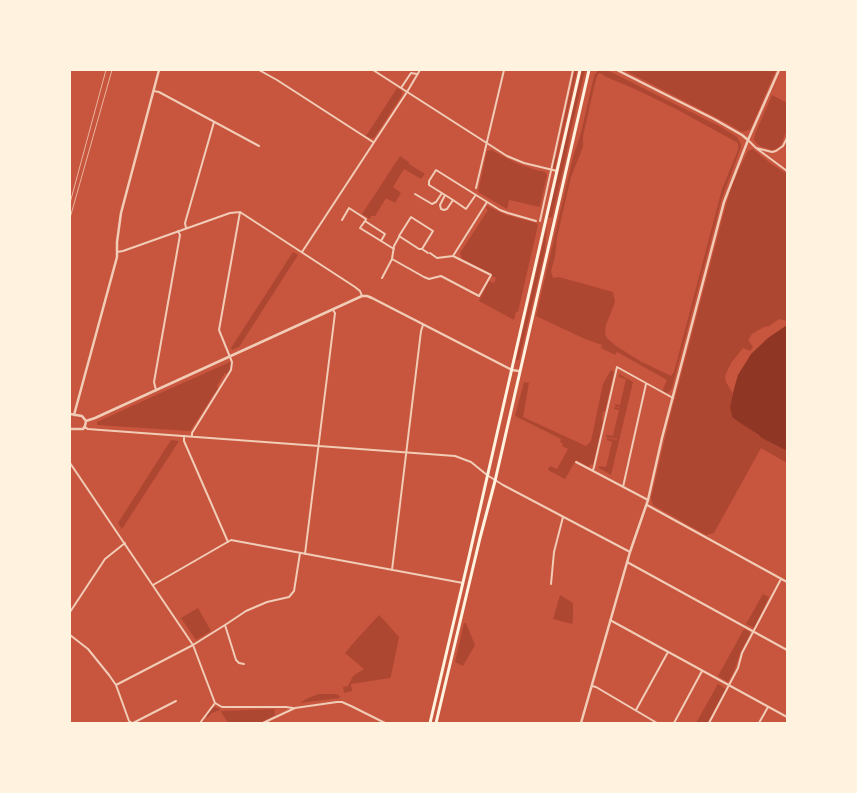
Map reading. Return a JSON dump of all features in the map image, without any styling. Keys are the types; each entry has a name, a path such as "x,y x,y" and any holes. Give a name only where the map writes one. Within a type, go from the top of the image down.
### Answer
{"main road":[{"path":"430,723 580,70"},
{"path":"436,723 495,481 589,70"}],"street":[{"path":"74,415 117,257 121,213 159,70"},
{"path":"259,70 373,142"},
{"path":"373,70 507,156 557,172"},
{"path":"302,252 420,70"},
{"path":"476,188 504,70"},
{"path":"540,221 573,70"},
{"path":"618,70 742,135 787,171"},
{"path":"581,723 630,552 647,505 662,438 724,202 748,140 779,70"},
{"path":"401,88 411,73 417,74"},
{"path":"154,91 259,146"},
{"path":"186,229 185,223 214,122"},
{"path":"756,148 772,152 776,151 787,138"},
{"path":"476,195 466,210 429,185 429,180 436,170 508,213 536,220"},
{"path":"415,194 432,204 436,202 442,193"},
{"path":"445,195 440,204 442,209 447,209 453,200"},
{"path":"453,256 487,202"},
{"path":"342,220 349,208 366,219 365,222 385,234 380,241"},
{"path":"117,252 230,213 240,212 356,288 362,296"},
{"path":"192,436 192,433 231,370 230,357 219,330 240,212"},
{"path":"382,278 392,258 399,236 412,217 434,231 422,249"},
{"path":"365,222 360,228 394,249"},
{"path":"156,390 154,382 180,235 178,231"},
{"path":"392,258 424,277 429,279 441,276 479,296 491,275 453,256 436,258 399,236"},
{"path":"86,421 362,296 367,296 512,370 519,371"},
{"path":"305,554 335,313 333,310"},
{"path":"392,570 421,331 424,324"},
{"path":"593,470 616,367 673,398"},
{"path":"623,487 646,384"},
{"path":"70,414 82,416 86,421"},
{"path":"84,428 86,421"},
{"path":"70,429 84,428 456,456 471,462 495,481 630,552"},
{"path":"184,436 184,440 228,542"},
{"path":"576,462 648,500"},
{"path":"70,463 193,645 214,703 222,707 277,706 295,708 342,702 385,723"},
{"path":"647,505 787,582"},
{"path":"551,584 554,552 563,517"},
{"path":"153,585 231,540 463,584"},
{"path":"70,612 105,559 125,543"},
{"path":"116,685 193,645 256,606 291,596 294,591 300,553"},
{"path":"627,562 787,650"},
{"path":"709,723 738,668 742,654 753,631 781,579"},
{"path":"610,620 787,718"},
{"path":"225,626 236,660 244,664"},
{"path":"70,635 88,649 116,685 129,721 132,723 176,701"},
{"path":"636,710 668,652"},
{"path":"674,723 702,671"},
{"path":"592,686 657,723"},
{"path":"200,723 214,703"},
{"path":"277,706 280,714"},
{"path":"759,723 768,707"},
{"path":"264,723 295,708"}],"shaded area":[{"path":"575,70 577,70 554,169 553,167"},
{"path":"582,70 585,70 567,152 552,217 548,218"},
{"path":"598,70 607,70 719,126 737,137 741,144 722,198 672,388 668,393 664,392 663,389 667,380 617,352 615,355 601,348 602,345 536,316 594,76","holes":["600,73 676,109 738,143 738,150 722,189 674,372 671,376 640,361 607,338 605,334 606,325 615,302 613,292 559,277 553,278 551,271 571,177 583,147 583,136 596,79"]},
{"path":"624,70 776,70 751,128 743,132"},
{"path":"397,88 402,91 402,95 374,138 366,136"},
{"path":"772,95 787,103 786,132 781,145 773,150 762,147 754,140"},
{"path":"753,149 787,174 787,321 779,319 752,334 748,340 753,347 750,351 743,348 731,363 725,376 726,382 733,394 730,407 732,417 759,436 787,451 787,463 761,448 714,533 706,535 653,505 651,498 669,421 730,191 748,151"},
{"path":"491,150 516,163 545,172 547,175 540,207 509,200 507,209 478,192 487,151"},
{"path":"400,156 425,174 421,179 404,169 393,187 401,193 395,203 386,198 375,216 371,216 370,219 362,214"},
{"path":"487,206 506,215 538,225 518,312 516,312 514,320 479,301 489,281 494,283 496,278 492,274 462,259 460,253 488,210"},
{"path":"547,226 545,250 519,360 516,360"},
{"path":"293,252 298,255 239,347 232,350 231,348"},
{"path":"787,325 787,451 762,438 732,417 730,407 738,375 751,354 768,338"},
{"path":"230,362 230,369 227,374 225,373 217,386 218,388 190,431 97,425 97,422"},
{"path":"611,370 614,372 605,411 603,412 603,421 593,465 591,464 589,467 576,460 565,479 548,470 550,466 557,469 568,449 562,446 561,439 515,416 524,382 529,383 523,417 586,446 591,441 603,384"},
{"path":"619,374 633,382 611,475 599,468 599,466 606,467 612,442 607,440 607,438 617,440 606,437 606,435 613,436 619,410 614,409 614,407 624,409 615,406 615,404 620,405 626,379 619,377"},
{"path":"171,440 179,441 122,529 118,523"},
{"path":"763,594 769,597 754,628 746,624"},
{"path":"560,595 573,603 572,624 553,619"},
{"path":"198,608 211,631 196,640 181,618"},
{"path":"379,615 399,637 391,676 390,678 351,684 352,691 344,693 343,687 348,686 353,676 364,669 345,653"},
{"path":"464,623 466,623 475,645 463,666 455,662"},
{"path":"744,629 750,632 749,636 728,682 718,676"},
{"path":"718,684 726,689 707,723 696,723"},
{"path":"318,694 334,694 339,695 340,698 300,703"},
{"path":"215,707 220,710 212,713 207,718 207,714"},
{"path":"274,709 275,715 260,723 228,723 221,711"}],"tram line":[{"path":"70,203 106,70"}],"railway":[{"path":"70,218 112,70"}]}
